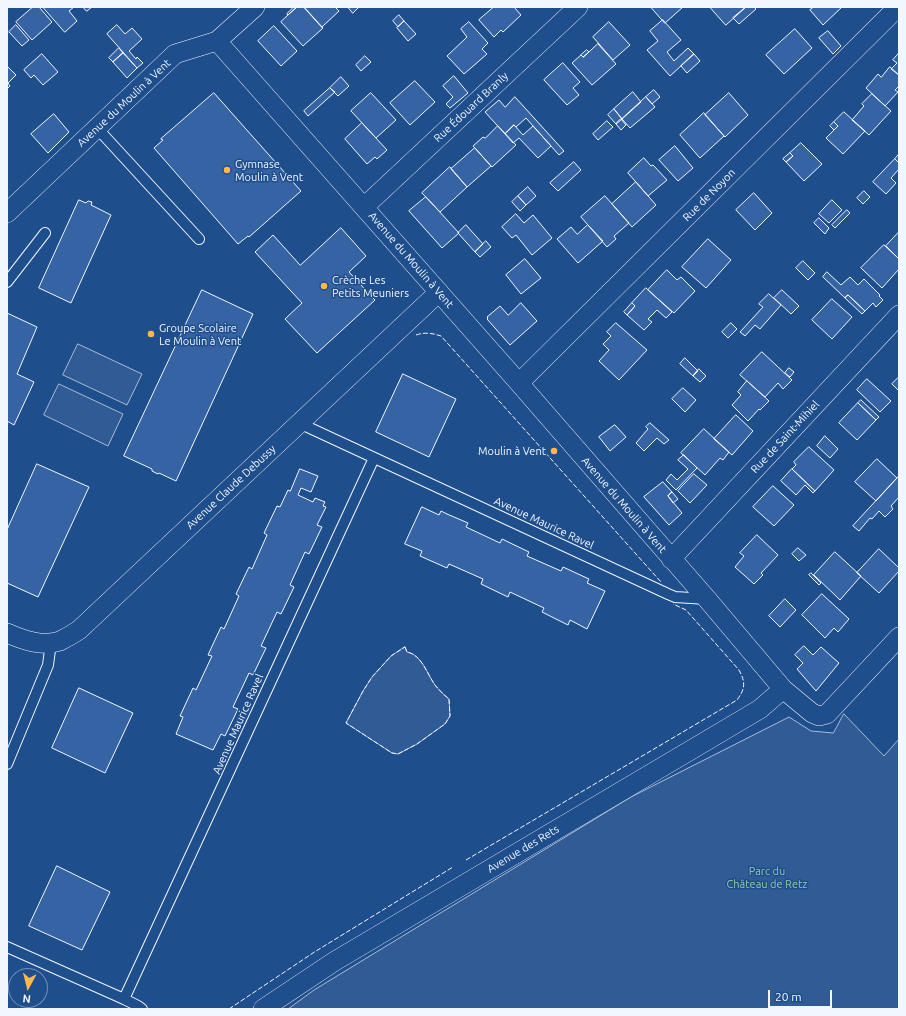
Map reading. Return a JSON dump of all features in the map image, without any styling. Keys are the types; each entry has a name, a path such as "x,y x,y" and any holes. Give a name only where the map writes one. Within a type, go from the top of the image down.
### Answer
{"street":[{"path":"217,41 254,7"},
{"name":"Rue Édouard Branly","path":"364,207 578,7"},
{"name":"Rue de Noyon","path":"519,383 898,7"},
{"name":"Avenue du Moulin à Vent","path":"7,212 175,54 217,41 519,383 707,599 783,689 812,713 819,716 827,714 899,637"},
{"name":"Avenue Claude Debussy","path":"7,633 24,640 41,643 59,641 79,630 439,292"},
{"name":"Rue de Saint-Mihiel","path":"671,559 899,315"},
{"name":"Avenue des Rets","path":"263,1009 342,957 756,712 783,689"}],"lane":[{"path":"97,128 199,239"},
{"path":"7,282 45,233"},
{"name":"Avenue Maurice Ravel","path":"299,423 668,594 675,597 707,599"},
{"name":"Avenue Maurice Ravel","path":"124,999 374,458"},
{"path":"7,764 48,665 51,642"},
{"path":"7,947 124,999 142,1009"}],"green space":[{"path":"78,344 142,374 127,405 63,375"},
{"path":"59,384 123,414 108,446 44,415"},
{"path":"405,647 407,652 417,657 435,685 449,699 450,716 445,724 417,744 398,754 392,753 346,723 372,677 391,656"},
{"name":"Parc du Château de Retz","path":"844,714 884,756 899,739 899,1009 288,1009 314,990 631,797 789,717 811,731 833,733"}],"building":[{"path":"33,7 39,7 52,22 32,40 16,22"},
{"path":"43,7 74,7 69,11 77,21 65,32"},
{"path":"83,7 92,7 87,11"},
{"path":"294,7 297,7 288,15 287,14"},
{"path":"297,7 304,7 323,28 303,46 281,22"},
{"path":"304,7 335,7 339,11 322,27"},
{"path":"348,7 359,7 353,13"},
{"path":"494,7 514,7 521,15 503,32 501,30 494,37 479,20"},
{"path":"651,7 683,7 665,23"},
{"path":"710,7 746,7 726,25"},
{"path":"746,7 754,7 756,9 739,24 733,18"},
{"path":"814,7 842,7 823,25 810,10"},
{"path":"399,15 404,21 398,27 393,21"},
{"path":"663,20 681,40 667,52 674,61 688,48 694,54 670,76 647,50 658,41 650,31"},
{"path":"404,21 416,34 408,41 397,28"},
{"path":"469,22 488,43 482,49 487,54 464,74 447,56 467,37 461,29"},
{"path":"609,22 630,45 613,60 593,37"},
{"path":"16,25 29,40 22,46 9,32"},
{"path":"117,25 125,34 132,28 142,39 129,51 136,59 137,57 143,63 137,68 107,34"},
{"path":"274,26 297,51 281,66 258,41"},
{"path":"795,29 812,48 784,74 766,55"},
{"path":"828,31 841,46 833,54 819,38"},
{"path":"598,44 616,64 592,85 572,63 581,55 583,57"},
{"path":"119,48 123,53 113,62 109,58"},
{"path":"587,50 589,52 583,57 581,55"},
{"path":"123,53 137,68 127,78 113,62"},
{"path":"899,53 899,75 891,69 897,63 893,60"},
{"path":"42,54 58,72 43,85 34,75 31,78 24,70"},
{"path":"694,54 700,61 687,73 681,66"},
{"path":"365,56 371,62 361,71 356,65"},
{"path":"563,63 580,82 573,88 579,95 567,105 544,80"},
{"path":"7,66 16,75 8,83 10,86 7,89"},
{"path":"890,67 899,75 899,86 895,90 898,92 885,106 866,88 878,74 881,77"},
{"path":"454,76 468,93 450,108 446,104 453,97 443,86"},
{"path":"341,77 349,86 338,96 330,88"},
{"path":"415,81 435,102 410,125 390,103"},
{"path":"330,88 335,92 308,116 304,111"},
{"path":"654,90 660,97 652,104 646,97"},
{"path":"633,92 641,102 622,119 614,109"},
{"name":"Gymnase Moulin à Vent","path":"214,93 301,191 249,237 248,236 238,244 154,148 163,140 161,139"},
{"path":"371,93 396,120 376,138 351,111"},
{"path":"729,93 748,115 725,137 705,115"},
{"path":"872,94 891,111 869,135 852,120 864,106 862,104"},
{"path":"515,97 564,151 559,155 526,118 516,127 514,125 505,134 485,112 499,100 505,107"},
{"path":"646,97 655,107 630,128 622,119"},
{"path":"614,109 622,119 616,124 608,115"},
{"path":"844,112 865,131 843,154 826,138 838,126 834,122"},
{"path":"704,113 724,136 700,158 680,135"},
{"path":"54,114 69,132 48,153 31,134"},
{"path":"621,119 626,125 621,130 616,124"},
{"path":"607,121 613,127 598,140 593,134"},
{"path":"834,122 838,126 834,130 830,126"},
{"path":"362,123 387,150 377,159 375,157 367,164 345,139"},
{"path":"514,125 523,135 533,126 551,146 538,158 519,138 513,143 505,134"},
{"path":"498,126 516,145 492,167 473,146 483,137 485,138"},
{"path":"801,143 822,164 804,181 786,162 793,156 790,153"},
{"path":"675,146 693,168 678,181 659,160"},
{"path":"475,148 491,166 467,187 451,169"},
{"path":"790,153 793,156 786,162 783,159"},
{"path":"899,154 899,163 895,159"},
{"path":"644,158 667,180 648,196 628,173"},
{"path":"895,159 899,163 899,169 891,178 896,183 886,194 873,182"},
{"path":"574,162 581,170 558,191 550,183"},
{"path":"450,167 467,187 440,212 422,193"},
{"path":"636,182 656,205 632,227 612,204"},
{"path":"528,187 536,196 526,205 518,196"},
{"path":"864,191 870,197 863,204 857,198"},
{"path":"754,193 772,213 755,230 736,210"},
{"path":"518,196 526,205 520,211 512,202"},
{"path":"605,196 629,223 614,236 616,239 607,247 581,217"},
{"path":"426,197 459,233 442,248 409,211"},
{"path":"79,200 86,203 88,201 92,202 91,205 111,215 71,303 39,288"},
{"path":"832,200 842,210 829,223 819,214"},
{"path":"847,210 850,213 835,228 832,225"},
{"path":"516,214 524,223 533,215 552,238 532,255 516,235 512,238 502,227"},
{"path":"819,218 829,228 825,234 814,223"},
{"path":"466,225 483,244 475,252 458,233"},
{"path":"588,225 603,241 578,263 557,239 571,227 577,234"},
{"name":"Crèche Les Petits Meuniers","path":"341,228 366,256 349,272 375,300 317,353 285,319 302,303 255,252 273,235 300,265"},
{"path":"899,232 899,259 886,246"},
{"path":"708,239 731,260 706,288 682,267"},
{"path":"486,241 491,247 480,257 475,252"},
{"path":"884,245 899,259 899,269 882,288 861,268"},
{"path":"525,259 541,278 521,294 506,275"},
{"path":"803,261 815,273 808,280 796,268"},
{"path":"667,270 677,280 681,277 695,291 674,313 648,290"},
{"path":"827,272 841,285 850,277 858,285 864,279 883,300 876,307 873,303 865,311 848,295 845,298 823,277"},
{"path":"646,288 672,312 666,318 657,310 648,319 652,322 644,330 627,315 635,306 632,303"},
{"path":"202,290 253,314 176,481 159,473 158,474 152,471 152,469 124,456"},
{"path":"782,290 799,306 791,314 774,298"},
{"path":"769,294 781,305 760,329 755,325 745,336 740,332 763,307 759,304"},
{"path":"848,295 865,311 862,314 845,298"},
{"path":"832,299 852,317 832,339 812,320"},
{"path":"521,303 537,321 510,345 487,319 487,317 500,306 508,315"},
{"path":"632,303 635,306 627,315 624,312"},
{"path":"7,313 37,327 17,374 34,382 14,425 7,421"},
{"path":"616,323 647,350 619,380 599,361 609,350 603,344 611,336 607,332"},
{"path":"731,323 737,329 728,338 722,332"},
{"path":"762,352 792,380 783,389 778,383 765,397 740,375"},
{"path":"685,358 698,371 693,376 680,364"},
{"path":"789,368 794,372 790,377 785,373"},
{"path":"699,369 706,376 700,382 693,376"},
{"path":"403,374 456,399 429,457 376,432"},
{"path":"899,377 899,391 892,384"},
{"path":"867,379 891,401 880,412 857,390"},
{"path":"747,381 769,401 748,421 732,405 741,395 738,392"},
{"path":"683,388 696,400 685,412 672,399"},
{"path":"861,400 879,417 876,420 858,403"},
{"path":"858,403 876,420 857,440 839,423"},
{"path":"736,415 753,431 732,455 714,439"},
{"path":"650,423 669,440 664,444 657,438 644,451 636,443 648,429 646,427"},
{"path":"615,425 626,437 610,451 599,437"},
{"path":"704,429 729,452 723,460 720,458 705,475 681,453"},
{"path":"825,436 838,449 830,458 817,446"},
{"path":"809,447 834,470 815,491 792,469 796,465 794,462"},
{"path":"684,455 697,468 676,490 666,480 671,474 677,480 688,469 678,460"},
{"path":"877,459 897,478 876,501 855,482"},
{"path":"37,464 89,487 38,597 7,583 7,530"},
{"path":"300,469 318,476 311,492 301,488 298,495 313,502 315,498 325,502 323,506 326,507 317,525 322,527 309,554 305,552 290,585 294,587 281,614 277,612 261,646 266,648 253,675 249,673 233,707 238,709 225,736 221,734 213,750 176,734 183,717 180,716 193,688 196,690 212,656 208,655 221,627 224,629 239,596 236,594 249,567 252,569 267,535 264,533 277,506 280,507 288,490 290,491"},
{"path":"792,469 815,491 813,493 805,485 796,495 781,481"},
{"path":"694,474 707,485 690,503 678,491"},
{"path":"899,476 899,497 891,506 893,509 885,517 879,511 872,519 870,518 859,531 853,526"},
{"path":"663,482 672,492 668,496 682,513 669,525 644,497"},
{"path":"773,486 794,505 774,526 753,507"},
{"path":"672,492 678,499 673,503 668,496"},
{"path":"422,507 439,515 441,511 468,523 466,527 500,543 502,539 529,552 527,556 561,571 563,567 589,579 587,583 605,591 587,629 570,620 568,625 542,612 544,608 510,592 508,597 481,584 483,579 449,564 447,568 420,556 422,551 405,544"},
{"path":"757,535 778,555 761,573 763,575 754,584 735,567 744,556 740,553"},
{"path":"798,548 806,555 799,561 792,554"},
{"path":"879,549 899,568 899,571 879,593 857,573"},
{"path":"835,552 861,576 840,600 814,575"},
{"path":"811,573 821,583 819,585 809,575"},
{"path":"822,594 849,619 838,632 834,628 825,638 802,615"},
{"path":"785,599 796,610 780,627 769,616"},
{"path":"804,646 813,655 821,647 839,663 816,691 797,669 803,663 795,655"},
{"path":"79,688 133,713 105,773 52,748"},
{"path":"57,866 110,892 82,950 29,926"}],"fence":[{"path":"416,335 428,333 441,336 661,582"},
{"path":"466,860 737,700 744,686 739,670 686,610 673,604"},
{"path":"405,647 407,652 417,657 435,685 449,699 450,716 445,724 417,744 398,754 392,753 346,723 372,677 391,656 405,647"},
{"path":"229,1009 316,951 453,867"}],"place":[{"name":"Gymnase Moulin à Vent","path":"227,170"},
{"name":"Crèche Les Petits Meuniers","path":"324,286"},
{"name":"Groupe Scolaire Le Moulin à Vent","path":"151,334"},
{"name":"Moulin à Vent","path":"554,451"}]}
